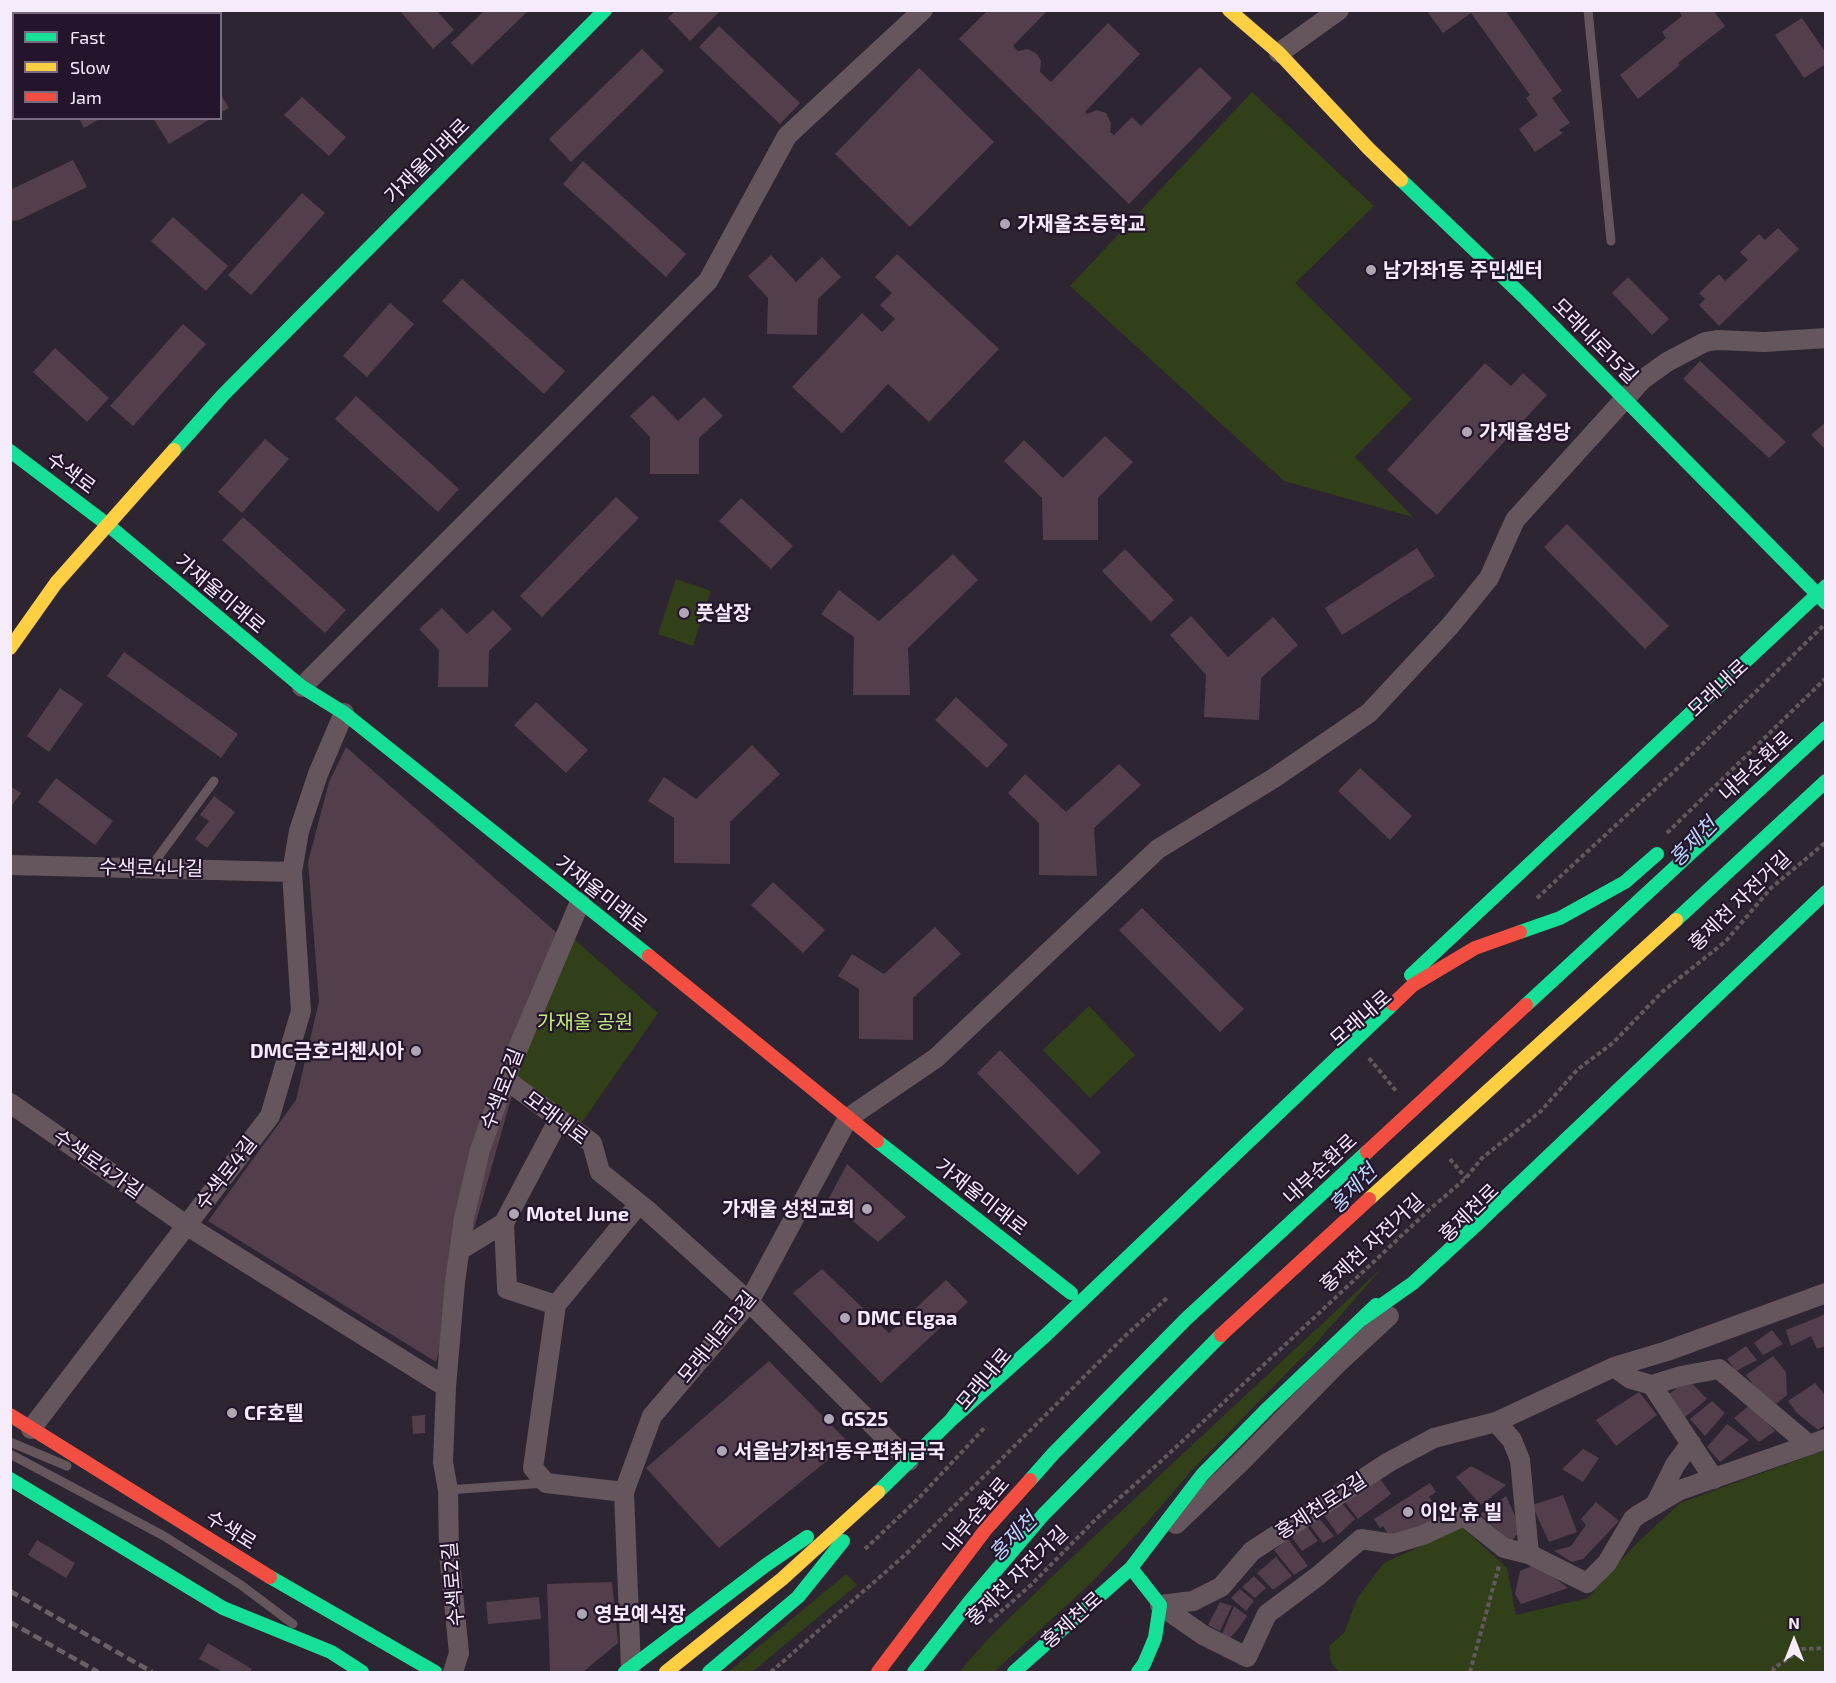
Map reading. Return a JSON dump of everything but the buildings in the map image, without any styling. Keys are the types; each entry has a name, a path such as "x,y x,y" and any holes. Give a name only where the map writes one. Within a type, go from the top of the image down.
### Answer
{"main road":[{"name":"가재울미래로","path":"10,648 56,583 223,395 605,10"},
{"name":"모래내로15길","path":"1229,10 1279,53 1368,147 1526,299 1823,595"},
{"name":"수색로","path":"10,451 108,525"},
{"name":"가재울미래로","path":"108,525 302,687 344,713 684,984 1067,1296 1266,1107"},
{"name":"모래내로","path":"1346,1030 1419,969 1823,595"},
{"path":"1731,798 1826,727"},
{"name":"내부순환로","path":"878,1672 986,1529 1053,1454 1186,1319 1826,727"},
{"path":"914,1672 970,1601 1043,1515 1214,1341 1826,781"},
{"path":"951,1420 1046,1335 1413,986 1475,948 1560,918 1625,882 1664,848"},
{"name":"홍제천로","path":"1014,1672 1131,1568 1202,1475 1268,1408 1453,1229 1826,876"},
{"path":"1362,1319 1413,1283 1475,1226 1826,892"},
{"name":"모래내로","path":"666,1672 782,1579 892,1479 951,1420 991,1366"},
{"name":"수색로","path":"10,1416 253,1567 435,1672"},
{"path":"10,1479 223,1608 332,1652 362,1672"},
{"path":"628,1670 766,1565 892,1479"},
{"path":"709,1672 798,1597 892,1479"},
{"path":"1131,1568 1160,1605 1155,1638 1138,1672"}],"street":[{"path":"302,687 708,281 787,136 923,10"},
{"path":"1279,53 1340,10"},
{"path":"848,1118 936,1058 1158,849 1274,778 1369,713 1450,626 1489,578 1515,520 1642,380 1667,362 1706,342 1717,340 1764,342 1826,338"},
{"name":"수색로4길","path":"31,1429 270,1116 301,1011 292,872 299,831 318,774 344,713"},
{"name":"수색로4나길","path":"10,865 292,872"},
{"name":"수색로2길","path":"453,1672 459,1653 449,1553 448,1490 442,1462 455,1282 464,1218 480,1150 505,1079 580,902"},
{"name":"홍제천로","path":"1131,1568 1242,1461 1335,1365 1476,1236 1826,906"},
{"name":"모래내로","path":"505,1079 592,1143 600,1172 750,1302 909,1461"},
{"name":"수색로4가길","path":"10,1103 186,1225"},
{"name":"모래내로13길","path":"628,1670 624,1492 652,1416 750,1302 848,1118"},
{"path":"556,1305 507,1289 504,1223 559,1119"},
{"path":"624,1492 546,1483 533,1468 556,1305 639,1204"},
{"path":"460,1250 504,1223"},
{"path":"186,1225 446,1387"},
{"name":"홍제천로2길","path":"1160,1605 1193,1601 1221,1587 1252,1551 1389,1462 1434,1438 1496,1422 1614,1367 1667,1351 1826,1293"},
{"path":"1614,1367 1631,1379 1652,1385 1681,1376 1719,1369 1817,1442"},
{"path":"1652,1385 1714,1479"},
{"path":"1496,1422 1512,1440 1521,1460 1529,1554"},
{"path":"1160,1605 1203,1635 1247,1657 1267,1614 1318,1576 1361,1539 1393,1544 1423,1535 1464,1516 1504,1548 1529,1554 1587,1582 1607,1563 1633,1519 1655,1505 1680,1490 1817,1442"},
{"path":"1655,1505 1675,1465 1691,1443"}],"lane":[{"path":"1588,10 1611,241"},
{"path":"150,868 214,781"},
{"path":"10,1442 131,1491"},
{"path":"10,1454 164,1536 241,1585 332,1652"},
{"path":"448,1490 546,1483"}],"path":[{"name":"홍제천 자전거길","path":"983,1628 1031,1585 1097,1518 1466,1178 1482,1158 1541,1111 1577,1070 1614,1042 1662,992 1726,941 1771,888 1826,842"},
{"path":"1470,1672 1504,1548"},
{"path":"1773,1672 1774,1668 1802,1649 1826,1648"}],"green space":[{"path":"1252,92 1374,206 1295,283 1412,399 1355,457 1413,517 1284,481 1070,286"},
{"name":"풋살장","path":"676,579 711,591 693,646 658,634"},
{"name":"가재울 공원","path":"565,931 658,1013 576,1131 507,1074"},
{"path":"1089,1006 1135,1055 1090,1098 1043,1050"},
{"path":"1383,1267 1317,1342 1193,1469 1093,1581 994,1672 959,1672 991,1636 1084,1546"},
{"path":"1825,1450 1825,1672 1339,1672 1331,1663 1329,1646 1344,1633 1358,1597 1384,1563 1462,1527 1507,1568 1516,1615 1588,1598 1633,1547 1680,1503"},
{"path":"846,1574 857,1585 752,1672 728,1672"}],"railway":[{"path":"10,1591 152,1672"},
{"path":"10,1622 98,1672"}],"traffic: fast":[{"path":"174,450 223,395 605,10"},
{"path":"1401,180 1526,299 1826,603"},
{"path":"10,451 108,525 302,687 344,713 649,956"},
{"path":"1411,975 1826,586"},
{"path":"1526,1005 1826,728"},
{"path":"1676,920 1826,781"},
{"path":"1520,932 1560,918 1625,882 1657,854"},
{"path":"1362,1319 1413,1283 1475,1226 1826,892"},
{"path":"951,1420 1046,1335 1393,1004"},
{"path":"877,1141 1071,1293"},
{"path":"1030,1480 1186,1319 1367,1152"},
{"path":"1014,1672 1131,1568 1202,1475 1268,1408 1376,1305"},
{"path":"914,1672 970,1601 1043,1515 1221,1335"},
{"path":"878,1492 951,1420 963,1404"},
{"path":"10,1479 223,1608 331,1652 362,1672"},
{"path":"625,1672 766,1565 807,1537"},
{"path":"709,1672 798,1597 843,1541"},
{"path":"1131,1568 1160,1605 1155,1638 1138,1672"},
{"path":"270,1577 435,1672"}],"traffic: slow":[{"path":"1229,10 1279,53 1401,180"},
{"path":"10,648 56,583 174,450"},
{"path":"1369,1199 1676,920"},
{"path":"666,1672 782,1579 878,1492"}],"traffic: jam":[{"path":"1393,1004 1413,985 1475,948 1520,932"},
{"path":"649,956 877,1141"},
{"path":"1367,1152 1526,1005"},
{"path":"1221,1335 1369,1199"},
{"path":"10,1415 270,1577"},
{"path":"878,1672 986,1529 1030,1480"}],"place":[{"name":"가재울초등학교","path":"1005,224"},
{"name":"남가좌1동 주민센터","path":"1371,270"},
{"name":"가재울성당","path":"1467,432"},
{"name":"풋살장","path":"684,613"},
{"name":"DMC금호리첸시아","path":"416,1051"},
{"name":"가재울 성천교회","path":"867,1209"},
{"name":"Motel June","path":"514,1214"},
{"name":"DMC Elgaa","path":"845,1318"},
{"name":"CF호텔","path":"232,1413"},
{"name":"GS25","path":"829,1419"},
{"name":"서울남가좌1동우편취급국","path":"722,1451"},
{"name":"이안 휴 빌","path":"1408,1512"},
{"name":"영보예식장","path":"582,1614"}],"water label":[{"name":"홍제천","path":"1693,842"},
{"name":"홍제천","path":"1353,1189"},
{"name":"홍제천","path":"1013,1537"}]}
